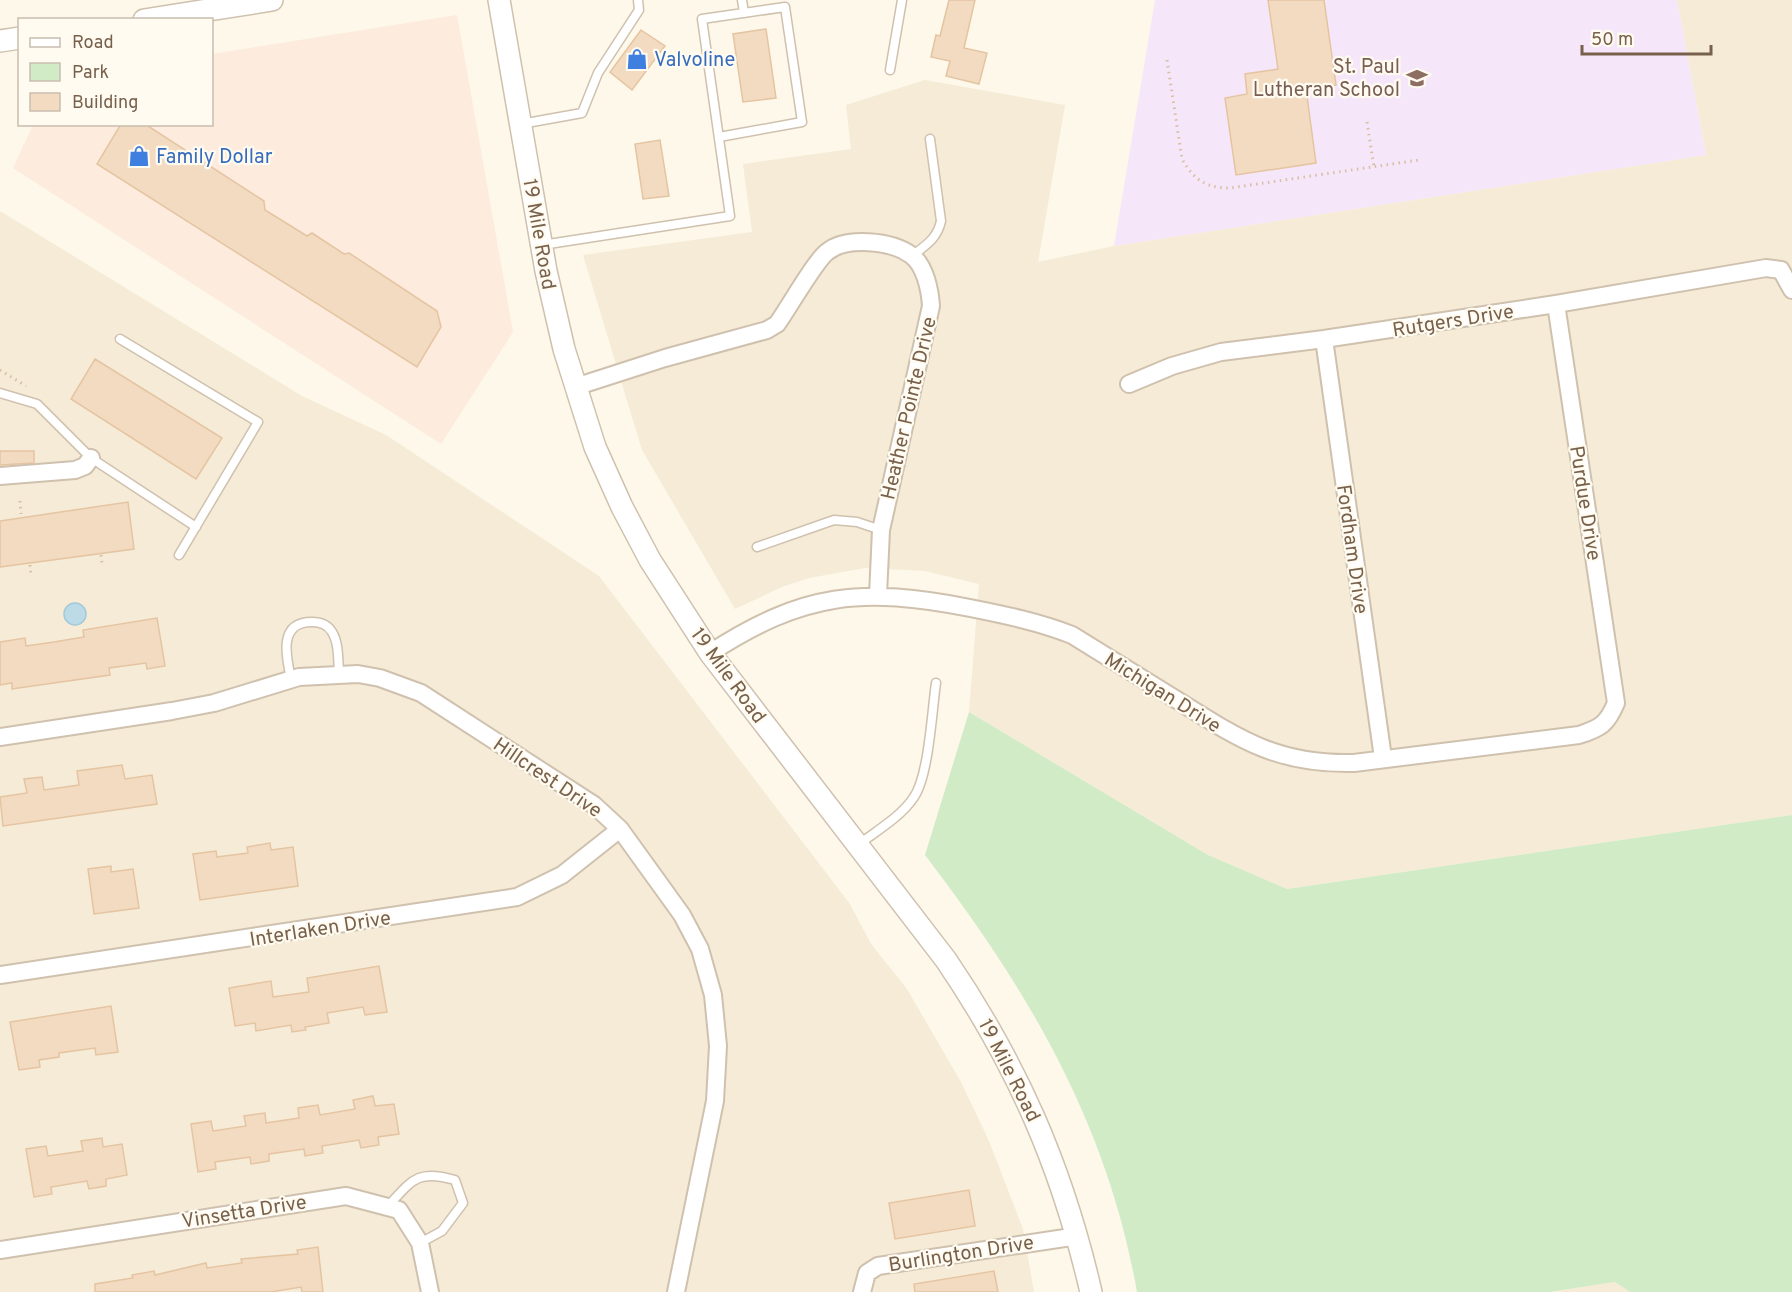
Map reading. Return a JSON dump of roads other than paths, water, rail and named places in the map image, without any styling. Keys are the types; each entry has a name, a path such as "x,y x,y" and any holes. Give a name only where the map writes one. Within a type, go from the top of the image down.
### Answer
{"street":[{"name":"19 Mile Road","path":"499,0 557,320 575,387 595,447 622,507 650,560 710,653 946,960 1003,1052 1053,1160 1078,1236 1091,1292"},
{"path":"156,18 258,1"},
{"path":"0,41 18,38"},
{"path":"575,387 664,358 767,330 777,324 826,252 839,244 889,245 912,256"},
{"name":"Heather Pointe Drive","path":"878,595 881,530 931,306 925,276 912,256"},
{"name":"Rutgers Drive","path":"1129,384 1172,366 1221,352 1556,304 1766,268 1780,270 1792,290"},
{"name":"Purdue Drive","path":"1556,304 1616,703"},
{"name":"Fordham Drive","path":"1324,339 1383,758"},
{"path":"0,477 75,470 85,466 91,458"},
{"name":"Michigan Drive","path":"710,653 747,629 797,608 856,595 918,598 1055,628 1072,635 1225,732 1259,748 1295,759 1324,764 1579,735 1594,731 1608,721 1616,703"},
{"name":"Hillcrest Drive","path":"0,737 214,703 291,679 339,673 380,678 421,693 570,788 620,829 676,906 700,949 708,970 717,1019 718,1071 715,1101 676,1292"},
{"name":"Interlaken Drive","path":"0,975 517,897 562,875 620,829"},
{"name":"Vinsetta Drive","path":"0,1250 346,1196 389,1205"},
{"path":"389,1205 399,1210 420,1243 430,1292"},
{"name":"Burlington Drive","path":"862,1292 867,1273 878,1266 1078,1236"}],"lane":[{"path":"520,124 582,113 598,73 639,10 638,0"},
{"path":"742,0 744,13"},
{"path":"890,70 902,0"},
{"path":"542,245 729,216 702,19 785,7 802,122 719,137"},
{"path":"912,256 932,242 939,232 941,221 930,139"},
{"path":"120,339 258,422 179,555"},
{"path":"0,393 37,405 91,458 196,527"},
{"path":"757,547 834,520 857,522 881,530"},
{"path":"291,679 286,655 287,635 297,625 310,622 322,624 332,631 337,647 339,673"},
{"path":"858,845 900,813 915,796 925,762 936,683"},
{"path":"389,1205 412,1179 436,1174 454,1180 463,1203 442,1231 420,1243"}],"water":[{"path":"75,603 83,606 86,614 83,622 75,625 67,622 64,614 67,606"}],"place":[{"name":"Valvoline","path":"637,59"},
{"name":"St. Paul Lutheran School","path":"1417,78"},
{"name":"Family Dollar","path":"139,156"}]}
